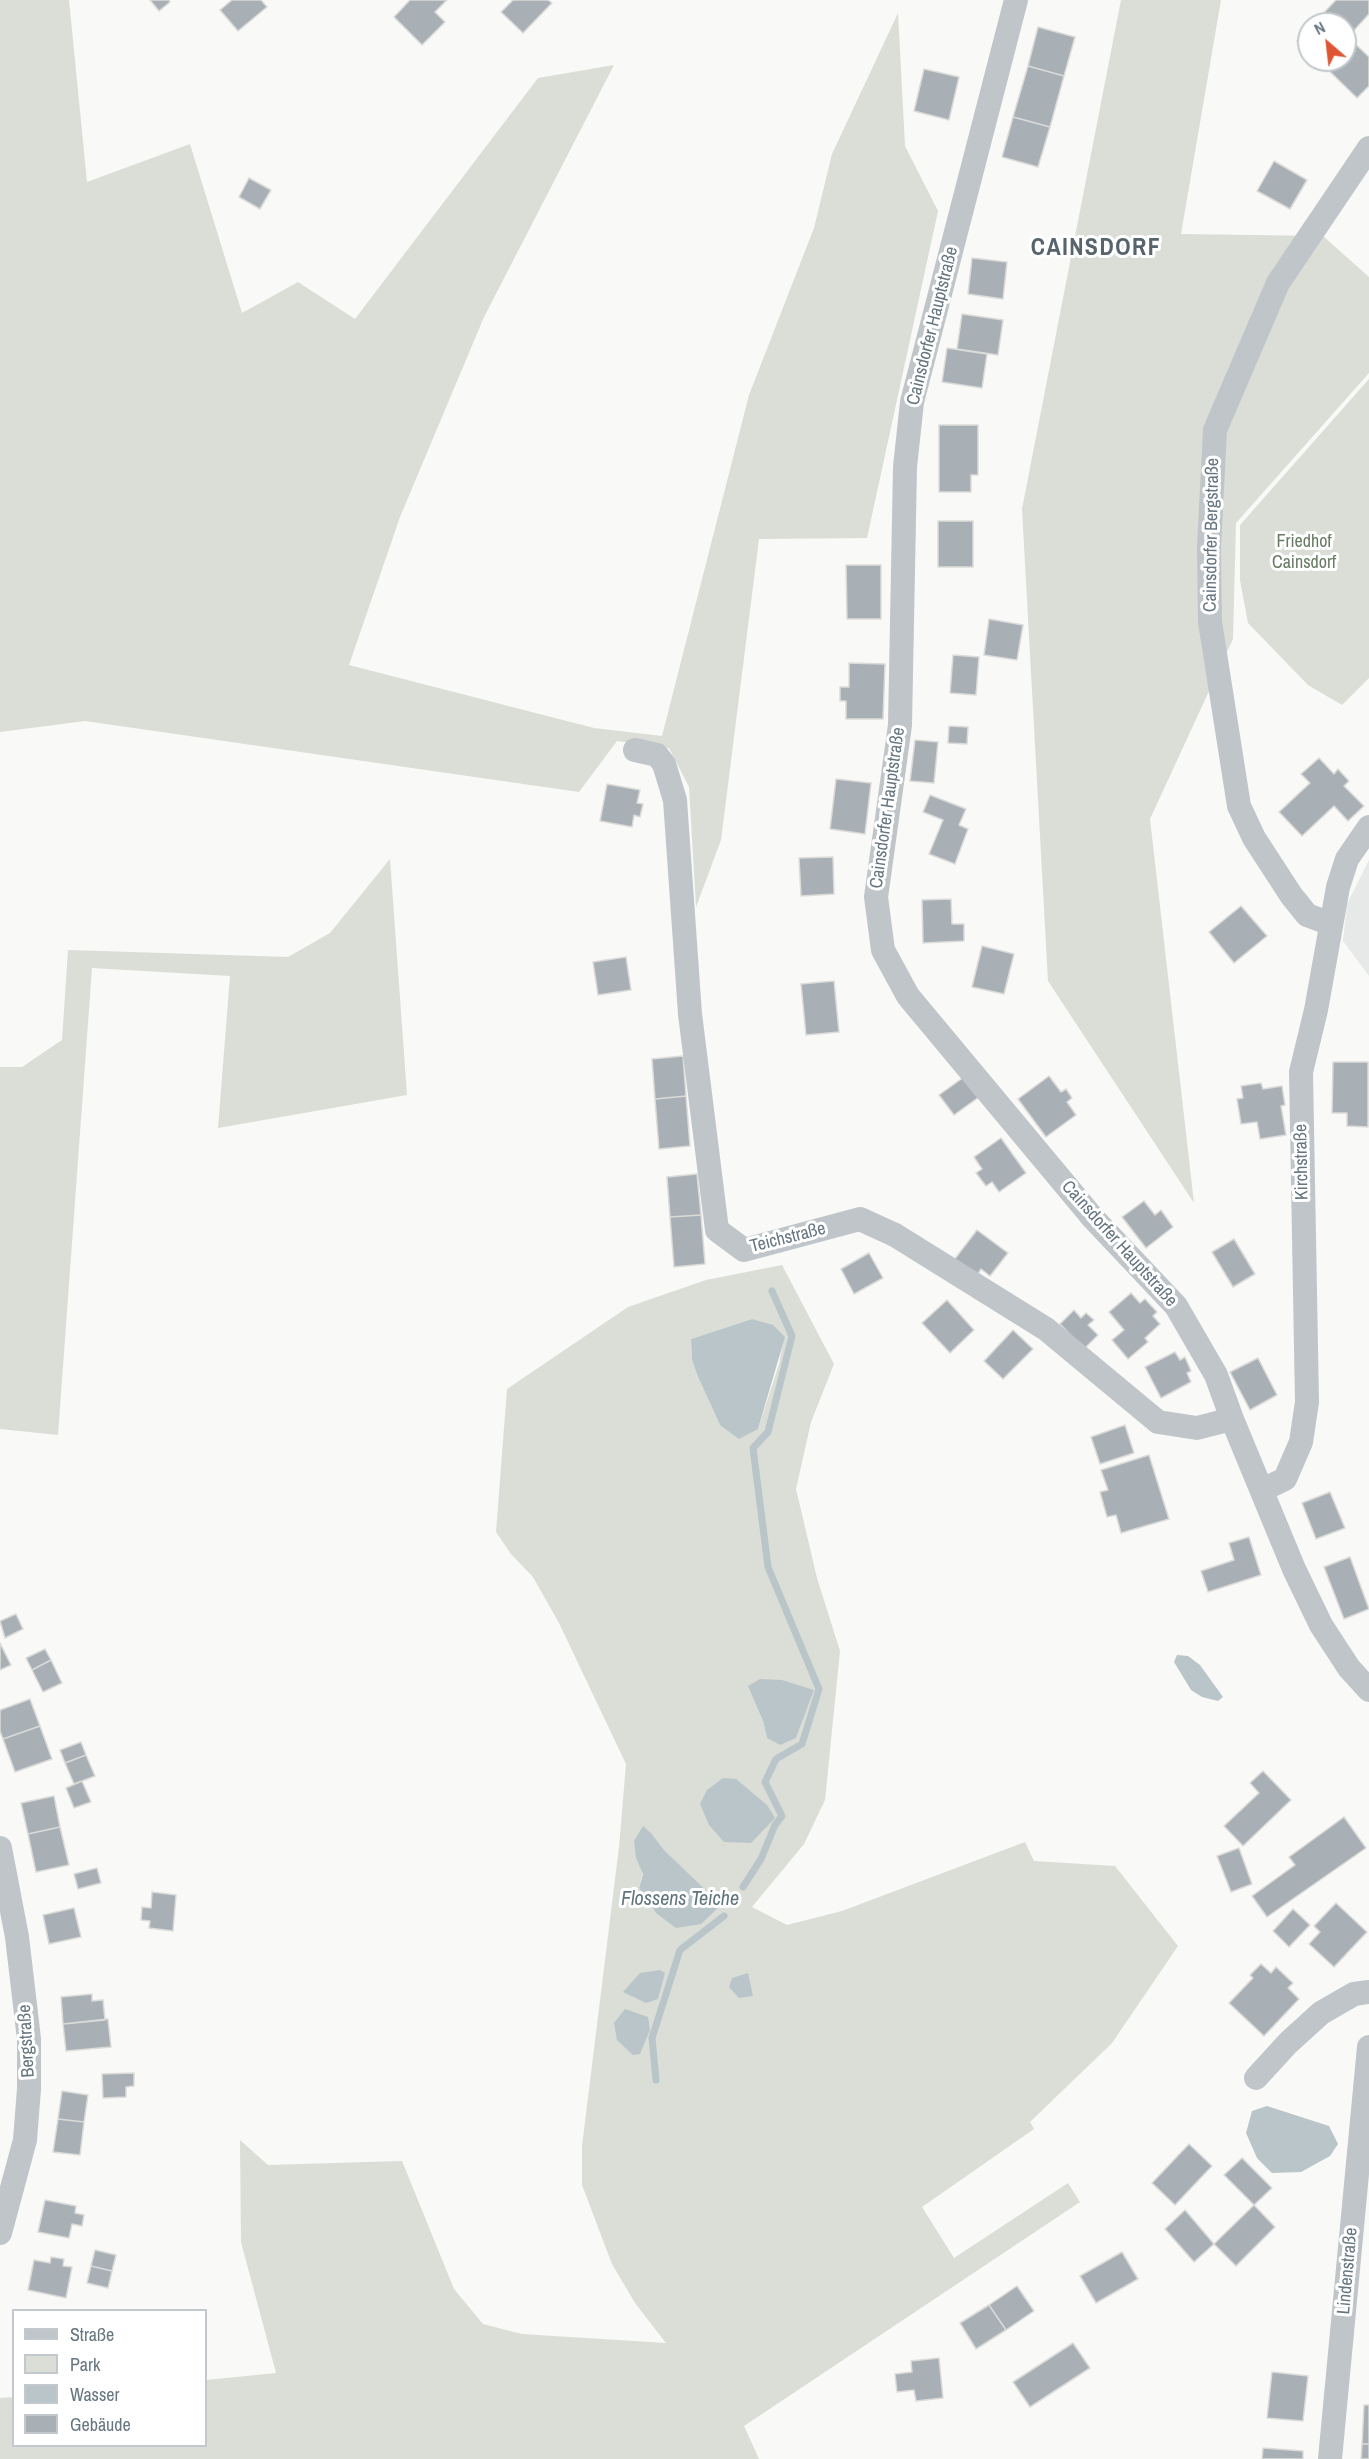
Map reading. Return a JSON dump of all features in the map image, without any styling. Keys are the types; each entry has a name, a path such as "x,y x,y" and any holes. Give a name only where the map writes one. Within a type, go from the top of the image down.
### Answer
{"street":[{"name":"Cainsdorfer Hauptstraße","path":"1016,0 912,402 905,467 900,725 876,897 883,950 908,996 1093,1218 1176,1306 1216,1375 1294,1569 1321,1625 1349,1668 1369,1690"},
{"name":"Cainsdorfer Bergstraße","path":"1331,924 1307,915 1291,895 1254,838 1239,806 1210,622 1209,547 1215,430 1278,283 1369,148"},
{"name":"Teichstraße","path":"635,750 657,755 664,764 675,800 690,1014 717,1230 744,1250 860,1219 896,1235 1046,1329 1158,1422 1197,1428 1232,1419"},
{"name":"Kirchstraße","path":"1262,1490 1285,1479 1301,1442 1307,1402 1301,1072 1316,1010 1338,887 1347,859 1369,827"},
{"name":"Bergstraße","path":"0,1848 17,1937 29,2039 29,2089 25,2140 0,2233"},
{"path":"1256,2078 1265,2071 1288,2043 1321,2013 1354,1994 1369,1992"},
{"name":"Lindenstraße","path":"1330,2459 1369,2048"}],"shaded area":[{"path":"1369,860 1369,976 1343,941 1347,904"}],"green space":[{"path":"0,0 69,0 87,182 190,144 242,313 298,282 355,319 538,78 614,65 484,317 400,517 349,665 594,728 662,736 749,395 814,228 832,154 898,13 905,146 938,211 867,538 759,539 721,840 696,907 689,787 669,748 617,741 579,792 85,721 0,732"},
{"path":"1121,0 1221,0 1181,234 1323,236 1369,277 1369,373 1236,523 1233,639 1150,819 1194,1203 1048,981 1022,509"},
{"name":"Friedhof Cainsdorf","path":"1369,379 1369,678 1342,705 1308,685 1248,623 1240,580 1240,525"},
{"path":"390,859 407,1095 218,1128 230,976 92,968 58,1435 0,1429 0,1067 22,1067 62,1040 68,950 288,957 330,933"},
{"path":"782,1265 834,1364 811,1422 796,1489 817,1578 840,1651 825,1800 804,1844 752,1907 787,1925 842,1911 1025,1842 1034,1861 1115,1866 1178,1946 1112,2043 1030,2122 1034,2129 922,2207 954,2258 1068,2183 1080,2202 744,2426 759,2459 0,2459 0,2398 12,2397 12,2447 207,2447 207,2380 276,2373 241,2242 240,2140 268,2165 402,2161 454,2289 483,2324 522,2334 666,2343 635,2303 612,2264 582,2185 582,2146 619,1847 626,1764 559,1623 533,1577 511,1554 496,1532 507,1389 628,1307 706,1280","holes":["752,1319 784,1337 779,1364 758,1429 720,1425 692,1360 691,1339","749,1686 813,1690 796,1738 767,1738","652,1834 664,1850 704,1890 656,1913 639,1888"]}],"water":[{"path":"752,1319 773,1325 785,1337 758,1429 739,1439 720,1425 692,1360 691,1339"},
{"path":"1177,1655 1188,1656 1200,1665 1223,1697 1218,1701 1202,1697 1191,1690 1174,1662"},
{"path":"760,1679 782,1680 814,1690 796,1738 780,1745 767,1738 763,1721 748,1686"},
{"path":"723,1778 736,1779 767,1805 775,1818 751,1843 724,1842 709,1825 700,1804 707,1790"},
{"name":"Flossens Teiche","path":"643,1826 664,1850 721,1905 701,1924 676,1928 656,1913 639,1888 643,1874 636,1858 634,1841"},
{"path":"660,1970 665,1973 658,1999 646,2003 623,1992 640,1973"},
{"path":"748,1973 753,1996 739,1998 729,1987 732,1978"},
{"path":"625,2009 648,2017 650,2030 640,2054 633,2055 617,2040 614,2023"},
{"path":"1267,2106 1329,2126 1338,2144 1330,2156 1301,2172 1272,2173 1257,2158 1246,2133 1252,2111"}],"building":[{"path":"150,0 169,0 170,2 159,11"},
{"path":"232,0 261,0 267,7 238,31 220,10"},
{"path":"410,0 447,0 435,12 445,22 422,45 394,17"},
{"path":"513,0 548,0 552,3 523,33 501,12"},
{"path":"1336,0 1369,0 1369,14 1357,27 1357,12 1324,12"},
{"path":"1038,27 1075,37 1064,76 1028,66"},
{"path":"1357,46 1369,57 1369,86 1357,98 1330,72 1357,72"},
{"path":"1028,66 1064,76 1050,127 1013,117"},
{"path":"924,69 959,77 949,120 914,111"},
{"path":"1013,117 1050,127 1038,167 1002,157"},
{"path":"1274,161 1307,180 1290,209 1257,191"},
{"path":"249,178 271,190 260,209 239,197"},
{"path":"972,258 1007,262 1003,299 968,294"},
{"path":"962,314 1003,320 998,355 957,349"},
{"path":"947,348 987,354 982,388 942,382"},
{"path":"939,425 978,425 978,475 971,475 971,492 939,492"},
{"path":"938,521 973,521 973,567 938,567"},
{"path":"846,565 881,565 881,619 847,619"},
{"path":"989,619 1023,625 1017,660 984,655"},
{"path":"953,655 979,657 976,695 950,693"},
{"path":"849,663 885,664 883,719 846,719 846,701 840,701 840,687 849,687"},
{"path":"949,726 968,727 967,744 948,743"},
{"path":"915,740 938,742 934,783 910,781"},
{"path":"1319,758 1334,774 1338,769 1349,781 1344,786 1364,806 1348,821 1334,806 1302,836 1279,812 1310,783 1301,774"},
{"path":"836,779 871,783 865,834 830,829"},
{"path":"607,784 640,790 637,803 643,804 640,817 634,815 632,827 600,821"},
{"path":"930,795 966,809 959,825 968,829 955,864 929,854 943,820 923,812"},
{"path":"833,857 834,894 801,896 799,858"},
{"path":"951,899 952,924 964,924 964,941 923,943 922,900"},
{"path":"1241,906 1267,936 1234,963 1209,932"},
{"path":"982,946 1014,954 1004,994 972,987"},
{"path":"626,957 631,990 598,995 593,962"},
{"path":"834,981 839,1032 806,1035 801,984"},
{"path":"683,1056 686,1096 655,1099 652,1059"},
{"path":"1333,1062 1368,1062 1368,1127 1347,1126 1347,1113 1332,1113"},
{"path":"1049,1076 1061,1092 1066,1089 1072,1098 1067,1102 1076,1115 1046,1137 1018,1099"},
{"path":"964,1077 979,1097 954,1115 939,1095"},
{"path":"1261,1083 1263,1089 1282,1086 1285,1105 1281,1106 1286,1135 1260,1139 1257,1122 1241,1124 1237,1099 1243,1098 1241,1086"},
{"path":"686,1096 690,1146 659,1149 655,1099"},
{"path":"1001,1138 1026,1173 999,1192 992,1182 986,1186 976,1173 982,1169 974,1157"},
{"path":"697,1174 701,1215 670,1217 667,1177"},
{"path":"1144,1201 1155,1215 1161,1210 1173,1227 1146,1248 1122,1217"},
{"path":"701,1215 705,1264 674,1267 670,1217"},
{"path":"977,1230 1008,1253 990,1276 981,1269 976,1277 954,1260"},
{"path":"1234,1239 1255,1274 1233,1287 1212,1252"},
{"path":"869,1253 883,1278 854,1294 841,1269"},
{"path":"1131,1293 1140,1303 1145,1299 1157,1312 1153,1316 1160,1324 1145,1338 1148,1342 1128,1359 1112,1340 1124,1330 1109,1312"},
{"path":"947,1300 974,1330 950,1353 922,1323"},
{"path":"1074,1310 1081,1318 1086,1313 1094,1320 1088,1325 1098,1335 1084,1349 1060,1324"},
{"path":"1013,1330 1033,1349 1003,1379 984,1361"},
{"path":"1175,1352 1180,1360 1185,1357 1191,1371 1187,1373 1191,1382 1161,1398 1145,1367"},
{"path":"1258,1358 1277,1395 1250,1410 1230,1372"},
{"path":"1125,1425 1134,1453 1100,1464 1091,1437"},
{"path":"1149,1455 1169,1519 1121,1533 1116,1515 1107,1517 1100,1492 1108,1490 1101,1470"},
{"path":"1330,1492 1345,1528 1316,1539 1302,1503"},
{"path":"1249,1537 1261,1575 1208,1592 1201,1571 1234,1560 1229,1543"},
{"path":"1350,1557 1369,1609 1344,1619 1324,1567"},
{"path":"16,1614 23,1629 5,1638 0,1621"},
{"path":"0,1643 11,1665 0,1670"},
{"path":"45,1649 51,1660 32,1670 26,1658"},
{"path":"51,1660 62,1683 43,1692 32,1670"},
{"path":"30,1699 40,1726 3,1739 0,1731 0,1710"},
{"path":"40,1726 52,1759 15,1772 3,1739"},
{"path":"81,1742 86,1755 65,1763 60,1750"},
{"path":"86,1755 95,1776 74,1784 65,1763"},
{"path":"1263,1771 1291,1800 1243,1846 1224,1826 1259,1793 1250,1783"},
{"path":"82,1781 91,1802 74,1808 66,1788"},
{"path":"54,1796 60,1827 28,1834 21,1803"},
{"path":"1344,1817 1366,1848 1267,1917 1252,1896 1295,1865 1289,1857"},
{"path":"60,1827 69,1865 36,1872 28,1834"},
{"path":"1239,1848 1252,1884 1231,1892 1217,1856"},
{"path":"97,1868 101,1883 78,1889 74,1874"},
{"path":"152,1892 176,1895 173,1931 149,1928 150,1921 141,1920 142,1907 151,1908"},
{"path":"1336,1903 1367,1932 1334,1967 1309,1944 1320,1932 1314,1926"},
{"path":"74,1908 81,1937 49,1944 43,1915"},
{"path":"1293,1909 1310,1925 1289,1947 1273,1931"},
{"path":"1261,1964 1271,1973 1276,1967 1293,1983 1288,1988 1299,1999 1264,2036 1229,2003 1253,1978 1250,1975"},
{"path":"92,1994 92,2001 103,2000 105,2020 63,2024 61,1997"},
{"path":"108,2019 111,2047 66,2051 63,2024"},
{"path":"134,2073 134,2086 126,2087 126,2097 103,2098 102,2074"},
{"path":"62,2091 88,2095 84,2122 58,2119"},
{"path":"58,2119 84,2122 80,2155 53,2152"},
{"path":"1189,2144 1212,2166 1175,2205 1152,2183"},
{"path":"1242,2158 1272,2188 1254,2205 1224,2175"},
{"path":"45,2200 76,2206 75,2213 84,2215 82,2226 72,2224 69,2238 38,2232"},
{"path":"1254,2205 1275,2227 1236,2266 1214,2244"},
{"path":"1185,2210 1214,2244 1194,2262 1165,2229"},
{"path":"95,2250 116,2255 112,2271 91,2266"},
{"path":"1122,2252 1138,2279 1096,2303 1080,2276"},
{"path":"51,2257 64,2259 63,2266 72,2267 66,2298 28,2290 34,2260 50,2263"},
{"path":"91,2266 112,2271 108,2288 87,2283"},
{"path":"1017,2286 1034,2311 1006,2330 989,2305"},
{"path":"989,2305 1006,2330 976,2349 960,2323"},
{"path":"1073,2343 1090,2368 1030,2407 1013,2382"},
{"path":"939,2358 943,2398 916,2401 914,2390 897,2392 895,2374 912,2372 911,2361"},
{"path":"1272,2372 1308,2376 1303,2421 1267,2418"},
{"path":"1364,2405 1369,2405 1369,2444 1362,2444"},
{"path":"1362,2444 1369,2444 1369,2459 1361,2459"},
{"path":"1263,2448 1303,2451 1303,2459 1262,2459"}],"waterway":[{"path":"743,1887 761,1859 775,1825 782,1816 765,1782 776,1759 802,1744 819,1689 768,1567 753,1448 768,1432 792,1336 772,1291"},
{"path":"656,2080 652,2038 680,1950 724,1916"}],"district":[{"name":"CAINSDORF","path":"1096,249"}]}
